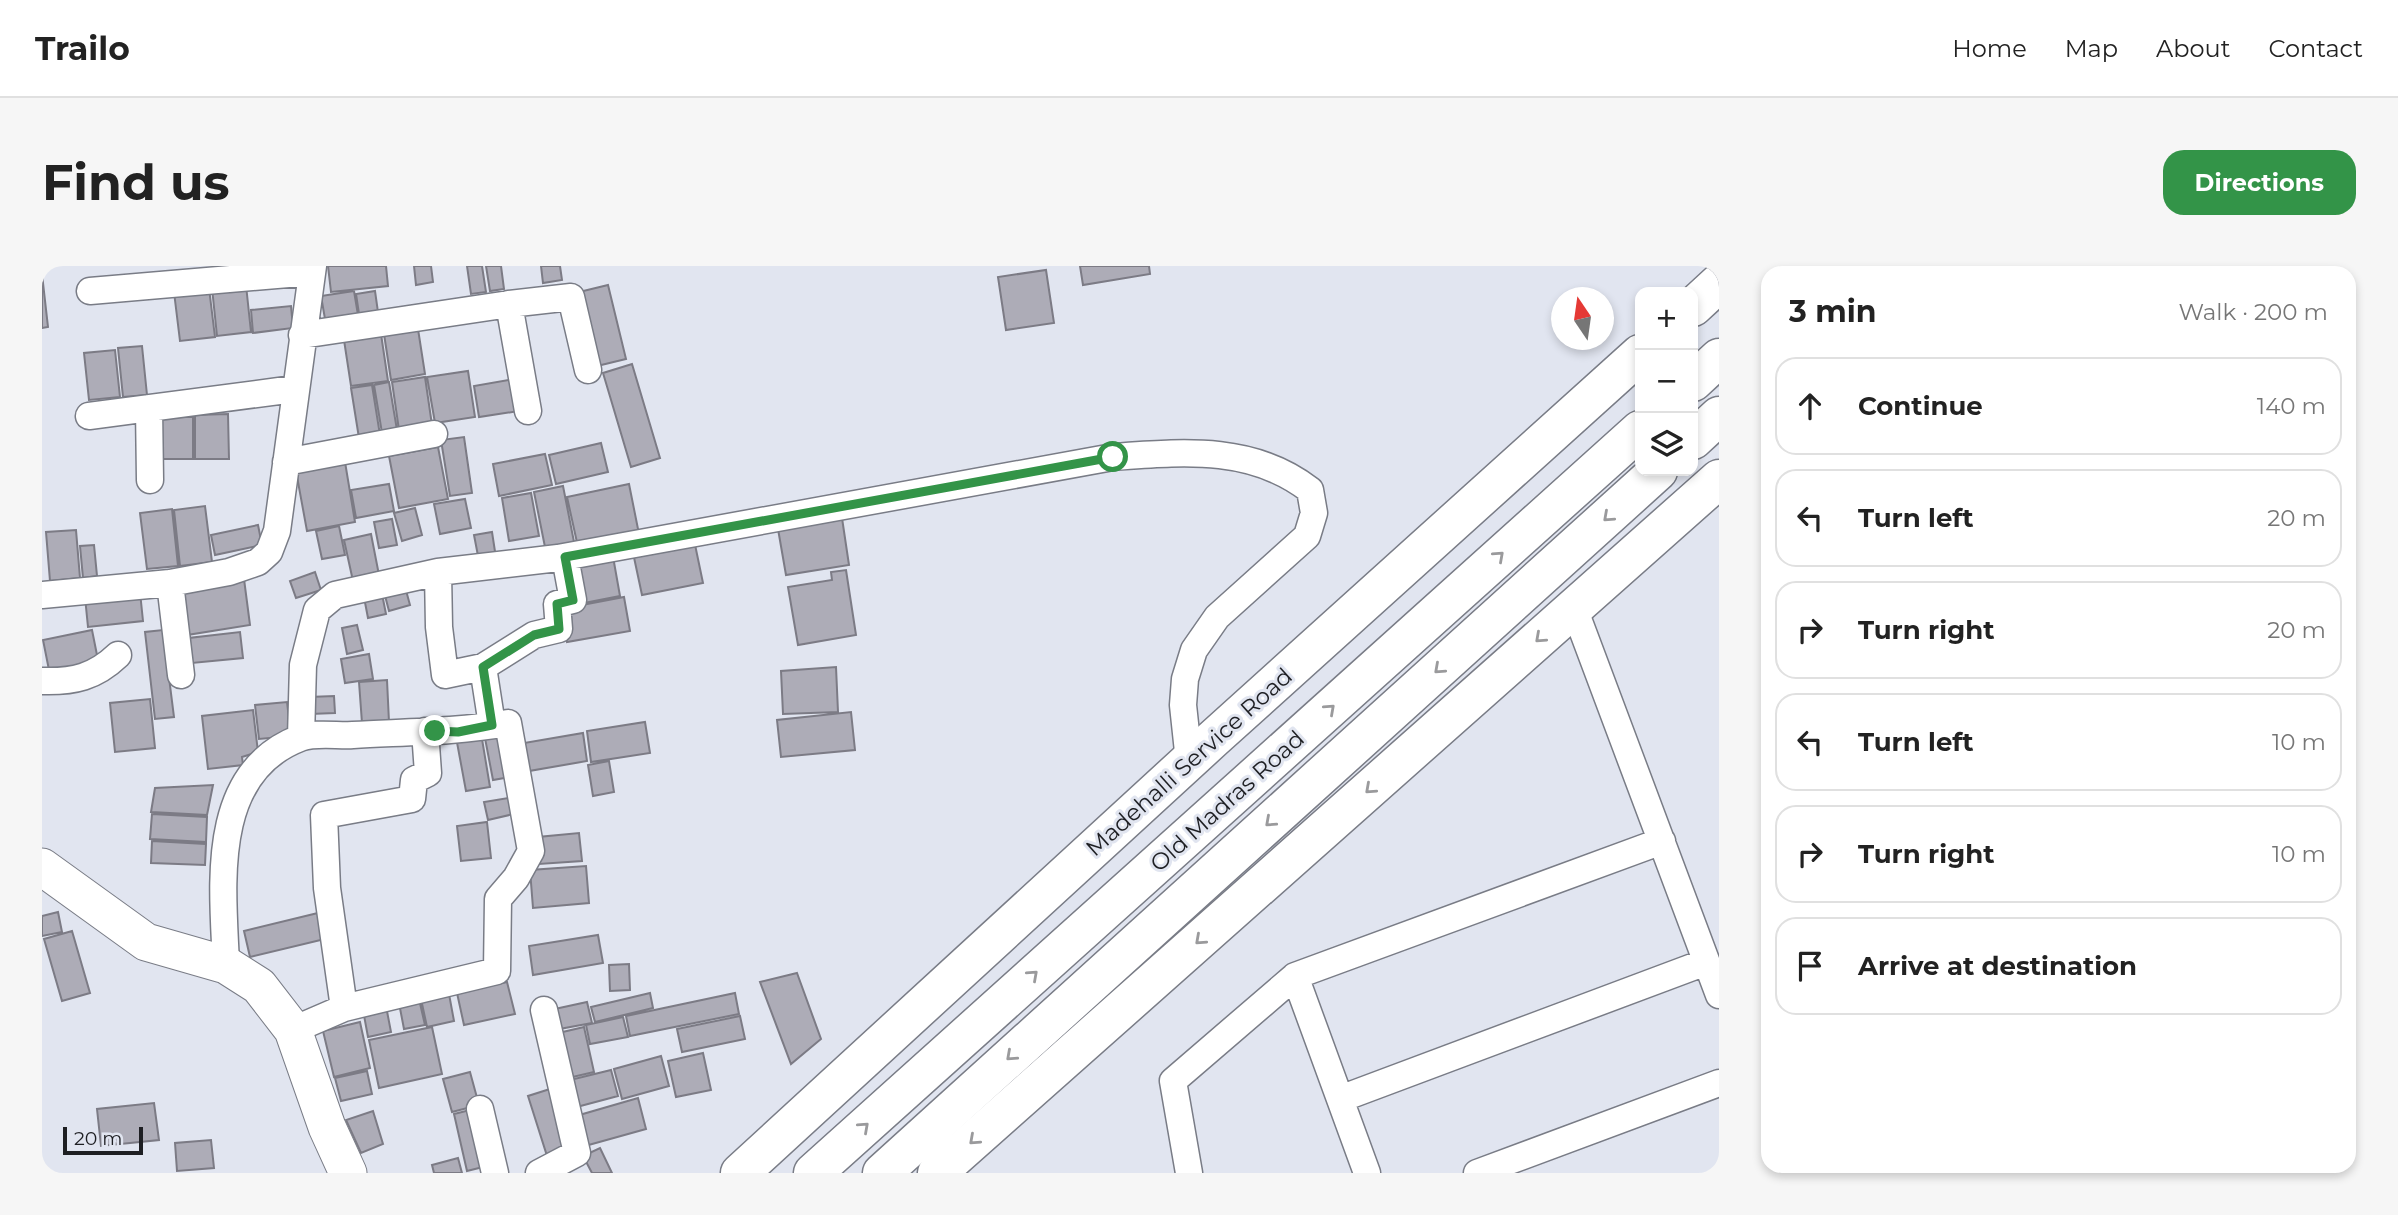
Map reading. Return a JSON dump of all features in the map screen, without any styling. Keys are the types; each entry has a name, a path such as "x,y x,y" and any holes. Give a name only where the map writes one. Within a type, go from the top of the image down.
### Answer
{"main road":[{"path":"1698,302 1719,283"},
{"path":"1698,378 1719,358"},
{"name":"Madehalli Service Road","path":"740,1173 1189,761 1635,359"},
{"path":"1698,435 1719,416"},
{"name":"Old Madras Road","path":"813,1173 1635,434"},
{"name":"Old Madras Road","path":"882,1173 1652,476"},
{"path":"937,1173 1719,478"},
{"path":"42,867 146,942 226,965 259,986 293,1030 327,1127 348,1173"}],"street":[{"path":"42,595 170,583 229,572 258,562 269,552 277,531 312,269 90,291"},
{"path":"302,335 571,297 588,370"},
{"path":"509,304 528,411"},
{"path":"89,416 294,389"},
{"path":"149,408 150,480"},
{"path":"286,461 434,434"},
{"path":"301,737 303,666 317,610 335,595 438,572 565,557 1113,457 1197,451 1240,456 1291,475 1310,490 1314,513 1307,536 1217,617 1194,650 1185,679 1183,705 1189,761"},
{"path":"438,572 439,627 445,675 483,667 534,635 559,629 557,604 573,600 565,557"},
{"path":"170,583 181,675"},
{"path":"1574,608 1719,995"},
{"path":"42,681 63,682 89,677 118,655"},
{"path":"483,667 492,725"},
{"path":"226,965 224,851 230,817 242,788 266,760 301,737 458,732 508,723 531,851 516,878 498,899 497,971 344,1008 293,1030"},
{"path":"344,1008 327,888 324,815 412,799 414,780 428,773 425,731"},
{"path":"1189,1173 1172,1081 1295,976 1661,841"},
{"path":"1340,1099 1706,962"},
{"path":"1295,976 1367,1173"},
{"path":"539,1173 577,1153 544,1010"},
{"path":"1491,1171 1719,1083"},
{"path":"480,1109 495,1173"}],"building":[{"path":"328,266 386,266 388,286 331,292"},
{"path":"414,266 431,266 433,282 416,285"},
{"path":"467,266 482,266 486,292 471,294"},
{"path":"486,266 501,266 504,289 490,291"},
{"path":"541,266 560,266 562,280 543,283"},
{"path":"1080,266 1149,266 1150,274 1083,285"},
{"path":"1046,270 1054,323 1006,330 998,277"},
{"path":"42,274 48,327 42,328"},
{"path":"246,285 251,332 217,336 212,288"},
{"path":"608,285 626,359 593,367 575,293"},
{"path":"209,288 215,337 180,341 174,292"},
{"path":"354,291 358,315 325,319 321,296"},
{"path":"375,291 378,312 359,314 356,294"},
{"path":"291,306 293,328 253,333 251,310"},
{"path":"418,329 425,374 391,380 384,334"},
{"path":"381,334 388,381 351,386 344,340"},
{"path":"142,346 147,395 123,397 118,348"},
{"path":"115,350 120,397 89,400 84,353"},
{"path":"632,364 660,458 631,467 603,373"},
{"path":"468,371 475,417 435,423 427,377"},
{"path":"425,377 432,425 399,430 392,382"},
{"path":"514,379 519,411 479,417 474,386"},
{"path":"389,382 397,430 382,433 374,385"},
{"path":"372,385 380,435 359,438 351,388"},
{"path":"228,414 229,459 195,459 195,415"},
{"path":"159,417 193,417 193,459 158,459"},
{"path":"464,437 472,493 450,496 441,440"},
{"path":"601,443 608,472 556,484 549,455"},
{"path":"438,447 448,499 399,508 389,456"},
{"path":"545,454 552,485 499,496 493,464"},
{"path":"345,462 355,522 307,531 296,471"},
{"path":"389,484 394,511 356,518 351,490"},
{"path":"629,484 639,534 578,547 567,497"},
{"path":"563,486 575,547 546,552 534,492"},
{"path":"531,493 539,536 509,541 502,498"},
{"path":"465,499 471,528 440,534 434,504"},
{"path":"205,506 212,562 180,566 174,510"},
{"path":"415,508 422,535 402,541 394,513"},
{"path":"172,509 178,566 147,569 140,513"},
{"path":"842,518 849,565 786,575 778,529"},
{"path":"392,519 397,545 379,548 374,522"},
{"path":"258,525 262,545 215,555 211,535"},
{"path":"339,526 345,555 322,559 316,531"},
{"path":"76,530 80,578 50,581 46,532"},
{"path":"492,532 496,558 479,561 474,535"},
{"path":"371,534 379,575 353,581 344,540"},
{"path":"693,535 703,583 642,595 632,548"},
{"path":"94,545 97,576 83,578 80,546"},
{"path":"612,551 620,596 579,604 571,559"},
{"path":"846,570 856,635 798,645 788,587 832,580 831,572"},
{"path":"315,572 321,590 296,598 290,581"},
{"path":"244,579 250,625 187,635 180,589"},
{"path":"404,583 410,605 389,611 383,588"},
{"path":"381,589 386,614 368,618 363,592"},
{"path":"140,592 143,621 88,627 85,597"},
{"path":"624,597 630,631 567,642 561,609"},
{"path":"357,625 363,650 347,654 342,628"},
{"path":"92,630 99,665 50,675 43,640"},
{"path":"163,630 174,717 155,719 145,632"},
{"path":"240,632 243,658 192,663 189,638"},
{"path":"369,654 373,679 345,683 341,659"},
{"path":"836,667 838,712 783,714 781,671"},
{"path":"387,680 389,722 362,723 359,682"},
{"path":"334,696 335,713 310,714 309,697"},
{"path":"150,699 155,748 115,752 110,703"},
{"path":"287,702 291,736 259,739 255,705"},
{"path":"253,710 258,752 242,757 243,765 208,769 202,716"},
{"path":"851,712 855,750 781,757 777,720"},
{"path":"645,722 650,753 591,762 587,731"},
{"path":"501,729 510,777 493,780 484,733"},
{"path":"481,733 490,787 466,791 456,737"},
{"path":"583,733 587,761 529,771 524,743"},
{"path":"609,761 614,792 593,796 588,765"},
{"path":"213,785 207,815 151,812 155,788"},
{"path":"515,797 518,813 488,820 484,802"},
{"path":"152,814 207,817 206,842 150,839"},
{"path":"487,822 491,858 461,861 457,826"},
{"path":"579,833 582,861 539,864 538,837"},
{"path":"152,841 206,844 205,865 151,863"},
{"path":"586,866 589,903 533,908 530,870"},
{"path":"58,912 62,932 42,936 42,916"},
{"path":"322,912 329,938 250,957 244,931"},
{"path":"72,931 90,993 62,1001 44,939"},
{"path":"598,935 603,963 533,975 529,946"},
{"path":"629,964 630,990 610,991 609,965"},
{"path":"797,973 821,1039 791,1064 760,982"},
{"path":"507,982 515,1014 464,1025 457,993"},
{"path":"650,993 653,1008 595,1022 591,1007"},
{"path":"735,993 739,1014 630,1036 626,1016"},
{"path":"449,994 454,1021 427,1027 421,999"},
{"path":"419,999 425,1025 404,1029 399,1003"},
{"path":"587,1002 592,1023 554,1030 550,1010"},
{"path":"386,1006 391,1032 368,1037 363,1010"},
{"path":"740,1016 745,1039 682,1052 677,1029"},
{"path":"623,1017 628,1037 590,1044 586,1025"},
{"path":"360,1022 370,1068 334,1077 323,1031"},
{"path":"432,1027 442,1074 379,1088 369,1040"},
{"path":"584,1027 594,1072 564,1079 554,1034"},
{"path":"703,1053 711,1090 676,1097 668,1061"},
{"path":"661,1056 669,1086 622,1099 614,1069"},
{"path":"611,1070 618,1096 573,1108 566,1081"},
{"path":"367,1071 372,1094 341,1101 335,1078"},
{"path":"470,1072 479,1105 452,1112 443,1079"},
{"path":"553,1088 573,1147 548,1159 528,1096"},
{"path":"638,1098 646,1129 585,1146 576,1116"},
{"path":"154,1103 159,1140 101,1146 97,1109"},
{"path":"478,1108 491,1165 467,1171 454,1114"},
{"path":"373,1111 383,1144 361,1153 346,1120"},
{"path":"211,1140 214,1168 177,1171 175,1143"},
{"path":"600,1148 612,1173 592,1173 583,1156"},
{"path":"458,1158 462,1173 434,1173 432,1165"}],"route":[{"path":"435,731 458,732 492,725 483,667 534,635 559,629 557,604 573,600 565,557 1113,457"}]}
